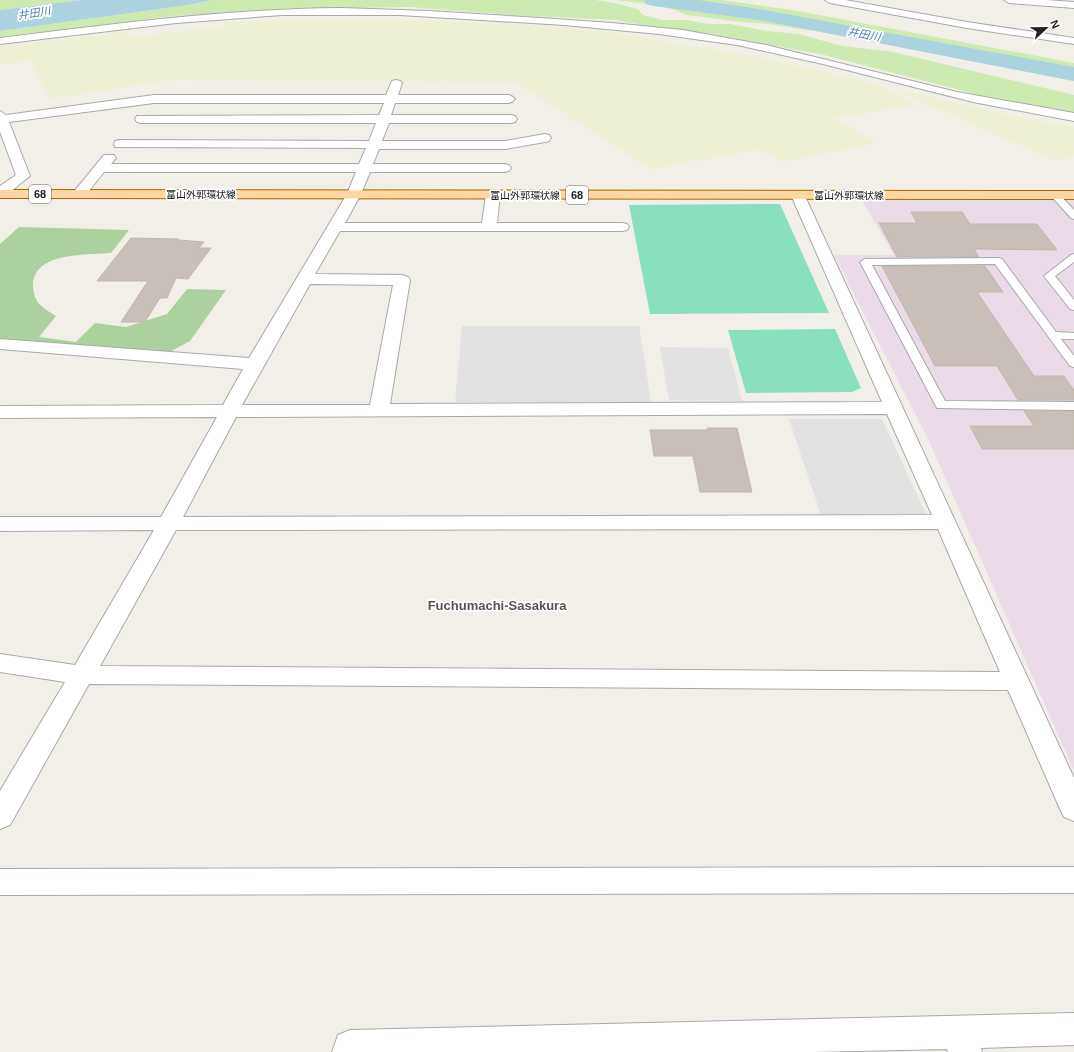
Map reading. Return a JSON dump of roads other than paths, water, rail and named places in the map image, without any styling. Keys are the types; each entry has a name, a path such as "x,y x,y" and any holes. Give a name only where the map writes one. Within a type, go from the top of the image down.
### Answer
{"main road":[{"name":"富山外郭環状線","path":"0,194 1074,196"}],"street":[{"path":"830,0 967,25 1074,41"},
{"path":"1009,0 1074,5"},
{"path":"0,41 184,19 281,12 407,12 575,22 614,25 706,37 763,47 817,59 943,92 1024,110 1074,117"},
{"path":"0,817 169,523 255,364 354,194 384,119 396,83"},
{"path":"79,194 141,119 163,88"},
{"path":"0,194 23,176 1,117 154,99 510,99"},
{"path":"141,119 511,119"},
{"path":"120,144 505,145 545,138"},
{"path":"100,168 504,168"},
{"path":"489,227 493,195"},
{"path":"798,195 1074,809"},
{"path":"334,227 622,227"},
{"path":"304,279 402,280 379,410"},
{"path":"0,344 255,364"},
{"path":"0,412 894,408"},
{"path":"0,524 946,522"},
{"path":"0,663 82,675 1017,681"},
{"path":"0,882 1074,880"},
{"path":"349,1052 350,1047 962,1042 1074,1029"}],"lane":[{"path":"1055,196 1074,216"},
{"path":"1074,257 1048,276 1074,307"},
{"path":"1074,364 998,261 865,262 941,405 1074,406"},
{"path":"1054,335 1074,336"}],"water":[{"path":"81,0 211,0 188,5 0,31 0,10"}],"waterway":[{"name":"井田川","path":"653,0 811,24 1074,74"}],"district":[{"name":"Fuchumachi-Sasakura","path":"497,605"}]}
